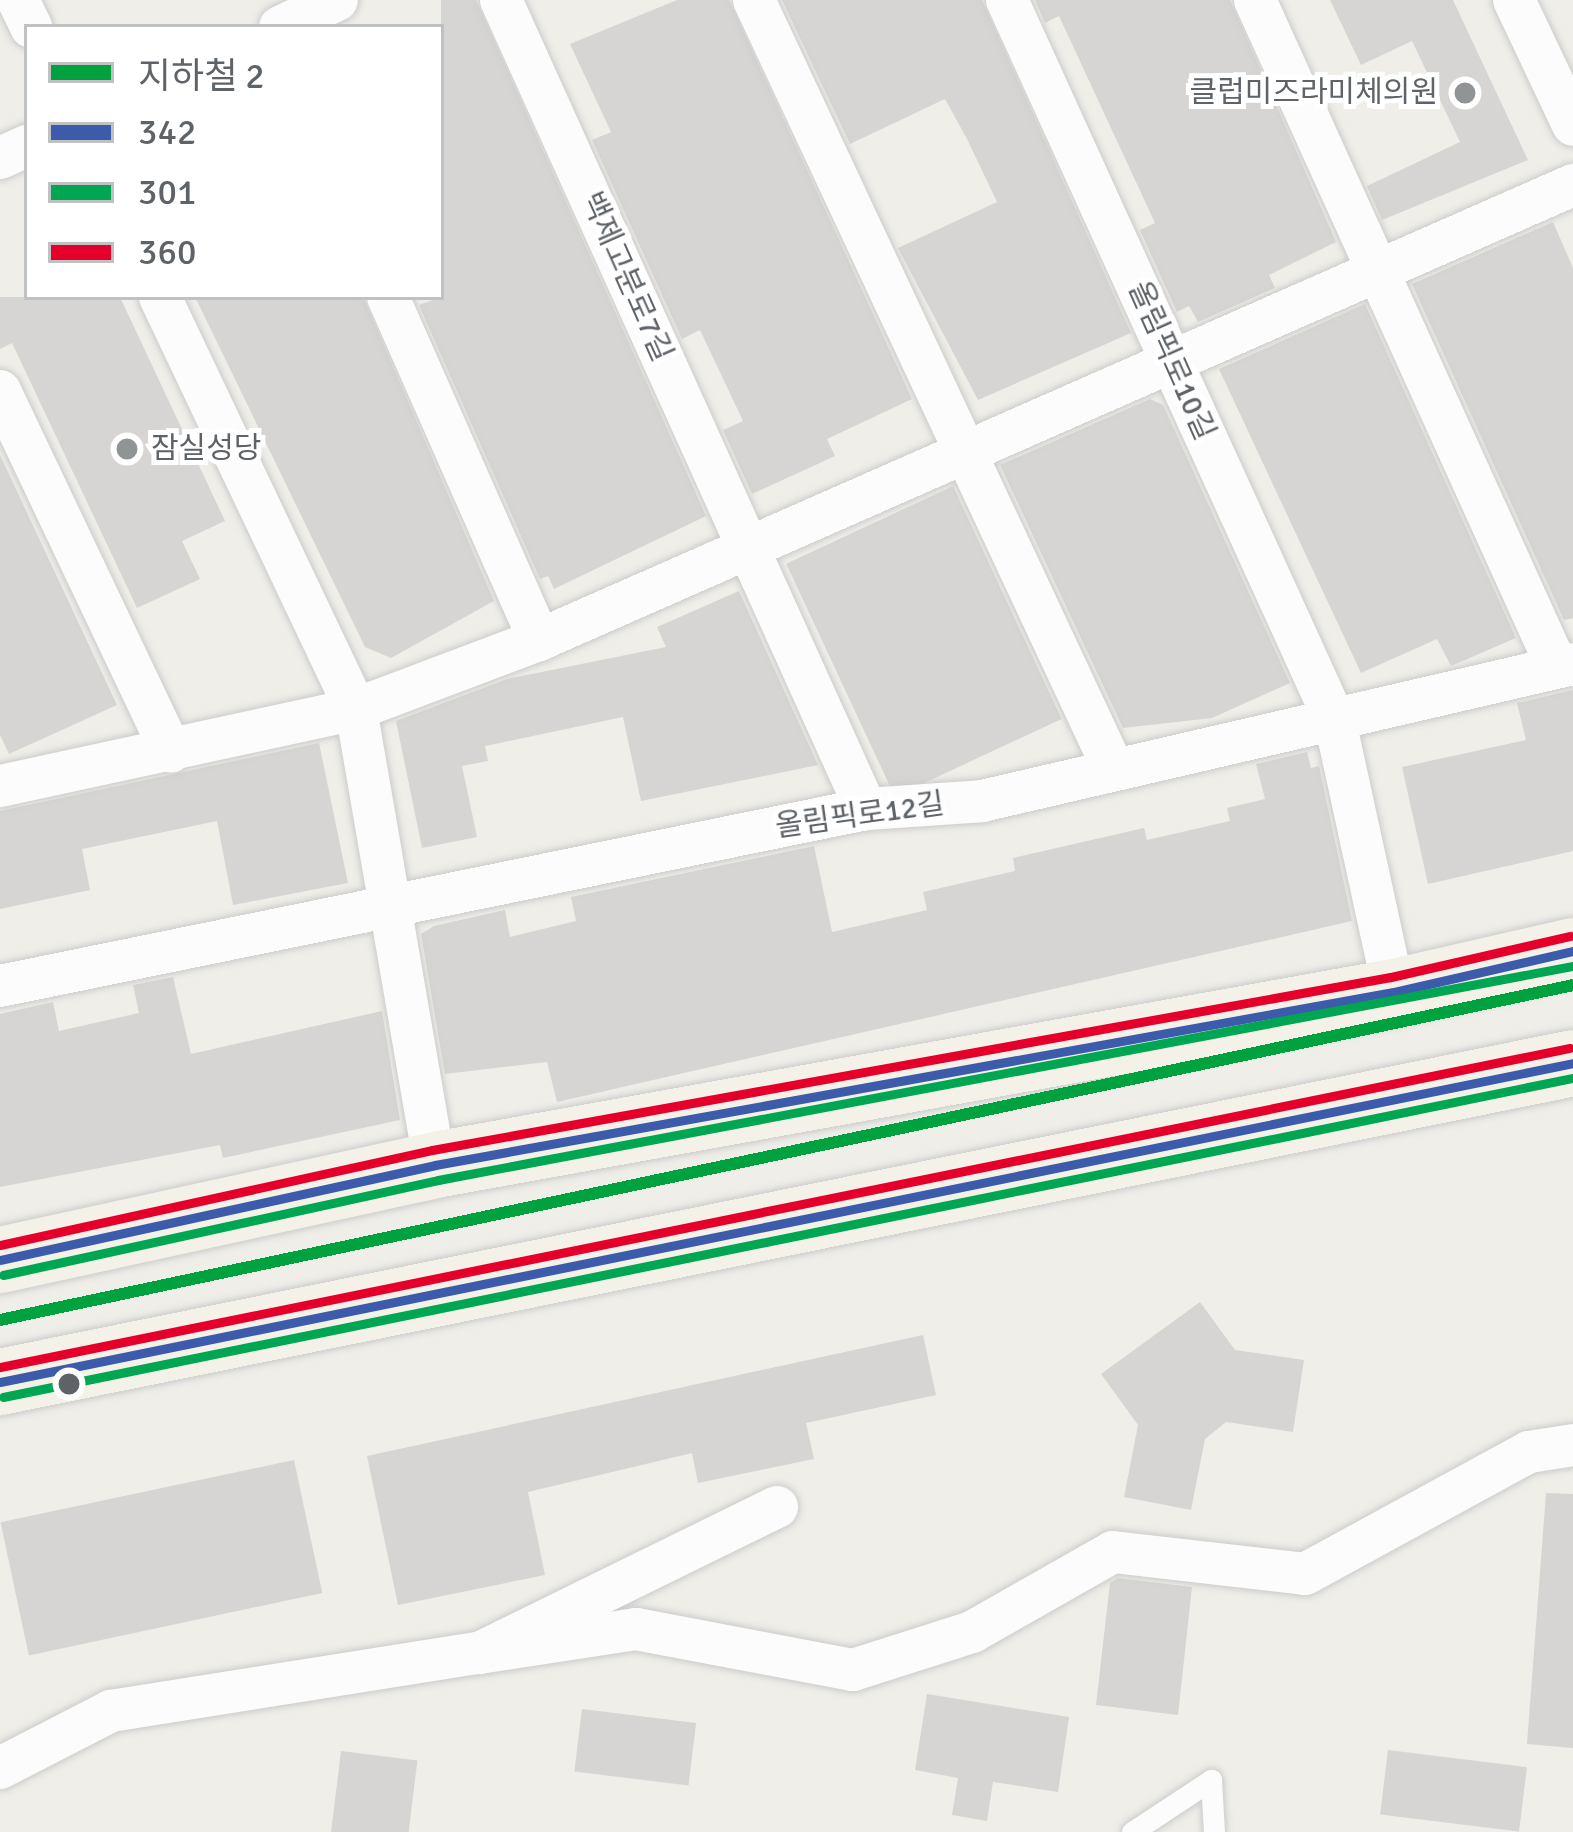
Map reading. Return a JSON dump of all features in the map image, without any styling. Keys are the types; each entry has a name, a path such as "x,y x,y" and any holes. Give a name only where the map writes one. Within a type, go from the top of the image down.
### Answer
{"main road":[{"path":"0,1260 435,1165 1394,992 1573,951"},
{"path":"0,1382 1573,1063"}],"street":[{"path":"286,24 337,0"},
{"name":"백제고분로7길","path":"501,0 866,809"},
{"path":"754,0 1113,768"},
{"name":"올림픽로10길","path":"1007,0 1335,722 1394,992"},
{"path":"1255,0 1377,272 1565,666 1335,722"},
{"path":"1514,0 1573,125"},
{"path":"0,786 356,709 539,640 752,554 1573,185"},
{"path":"161,300 356,709 384,908 435,1165"},
{"path":"389,300 539,640"},
{"path":"0,391 171,751"},
{"name":"올림픽로12길","path":"0,986 866,809 982,801 1335,722"},
{"path":"0,1768 111,1712 636,1630 853,1670 972,1632 1113,1552 1305,1574 1529,1452 1573,1444"},
{"path":"479,1653 777,1507"}],"lane":[{"path":"1132,1832 1211,1780 1214,1832"}],"building":[{"path":"441,0 476,0 706,516 554,589 548,576 540,579 419,305 444,300"},
{"path":"677,0 729,0 912,399 827,439 835,456 752,494 723,430 743,421 700,330 682,339 592,140 611,132 570,44"},
{"path":"782,0 982,0 1131,333 978,400 898,248 997,202 967,139 945,99 850,144"},
{"path":"1035,0 1230,0 1336,242 1269,275 1275,288 1198,322 1189,306 1177,312 1140,230 1155,223 1059,16 1045,23"},
{"path":"1330,0 1453,0 1528,160 1382,220 1367,186 1460,142 1412,41 1361,65"},
{"path":"1553,222 1573,268 1573,618 1564,620 1412,284"},
{"name":"잠실성당","path":"0,297 121,300 225,521 182,541 200,579 137,608 12,343 0,349"},
{"path":"196,300 364,300 494,601 391,658 365,647"},
{"path":"1365,304 1516,638 1451,666 1437,639 1361,673 1219,369"},
{"path":"1150,399 1163,405 1290,683 1212,718 1123,728 1000,465"},
{"path":"0,455 117,705 9,754 0,735"},
{"path":"953,486 1062,719 895,797 786,564"},
{"path":"739,591 818,765 641,801 623,717 485,746 488,761 462,766 477,837 422,848 396,721 507,679 666,647 657,627"},
{"path":"1573,690 1573,851 1428,884 1402,767 1526,740 1517,703"},
{"path":"319,743 348,883 233,905 217,821 82,849 90,890 0,909 0,811"},
{"path":"1307,752 1311,768 1319,766 1352,921 557,1102 547,1062 445,1074 421,934 434,926 505,910 510,937 576,921 571,897 814,846 832,932 927,910 923,892 1015,871 1013,858 1144,828 1147,840 1230,821 1227,808 1265,799 1256,764"},
{"path":"173,977 191,1054 382,1011 400,1120 223,1158 220,1145 0,1187 0,1014 53,1002 59,1031 139,1013 133,985"},
{"path":"1200,1302 1235,1350 1304,1360 1293,1432 1226,1422 1205,1439 1191,1510 1124,1497 1138,1425 1101,1374"},
{"path":"923,1335 936,1395 806,1423 814,1459 698,1483 692,1453 528,1492 545,1575 398,1605 367,1456"},
{"path":"294,1460 322,1593 29,1655 1,1522"},
{"path":"1546,1493 1573,1494 1573,1748 1527,1744"},
{"path":"1118,1578 1192,1587 1178,1715 1096,1705 1110,1583"},
{"path":"927,1694 1069,1717 1058,1792 993,1782 987,1821 952,1815 958,1778 915,1770"},
{"path":"582,1709 696,1723 688,1786 574,1772"},
{"path":"1388,1750 1527,1767 1519,1832 1380,1815"},
{"path":"341,1751 417,1760 409,1832 331,1832"}],"metro line":[{"name":"2","path":"0,1320 1573,985"}],"transit line":[{"name":"360","path":"0,1245 432,1150 1391,977 1570,936"},
{"name":"342","path":"0,1260 435,1165 1394,992 1573,951"},
{"name":"301","path":"3,1275 438,1180 1573,966"},
{"name":"360","path":"0,1367 1570,1048"},
{"name":"342","path":"0,1382 1573,1063"},
{"name":"301","path":"3,1397 1573,1078"}],"place":[{"name":"클럽미즈라미체의원","path":"1465,93"},
{"name":"잠실성당","path":"127,449"}]}
